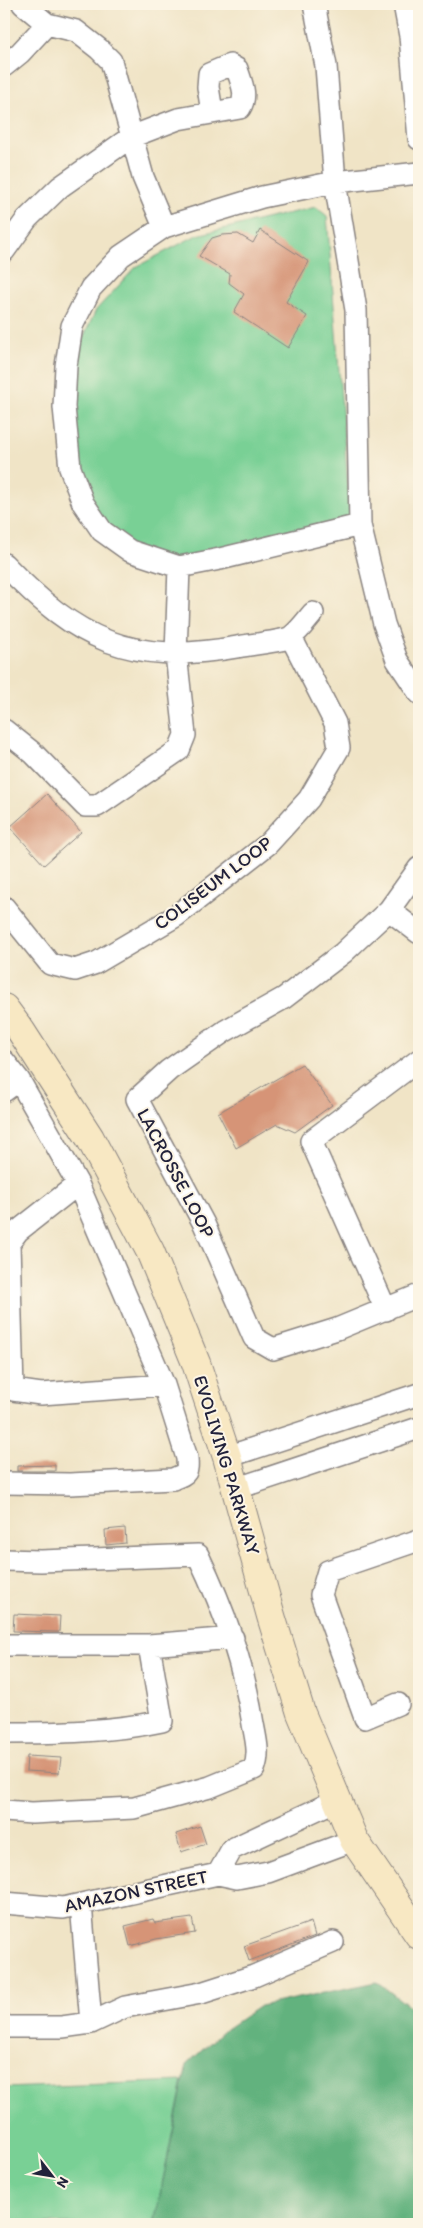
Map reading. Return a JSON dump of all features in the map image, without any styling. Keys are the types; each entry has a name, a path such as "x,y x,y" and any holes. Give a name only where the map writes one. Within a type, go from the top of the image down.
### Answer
{"street":[{"path":"23,4 47,24 76,31 100,48 111,61 143,177 164,226"},
{"path":"314,4 326,66 335,182 356,310 360,525 384,624 396,660 419,693"},
{"path":"404,4 414,36 419,139"},
{"path":"4,66 20,54 47,24"},
{"path":"4,252 27,219 60,187 131,137 178,119 212,112"},
{"path":"360,525 179,567 130,551 102,531 83,503 70,468 64,407 66,366 72,326 90,288 121,256 164,226 262,197 335,182 419,173"},
{"path":"4,564 33,594 79,629 119,646 148,653 176,654 223,650 291,637 312,614"},
{"path":"4,730 33,753 85,806 97,806 179,750 185,735 176,654 179,567"},
{"name":"COLISEUM LOOP","path":"4,907 50,964 75,970 96,963 176,916 268,844 309,799 339,748 338,733 291,637"},
{"name":"LACROSSE LOOP","path":"419,868 389,910 342,953 284,998 217,1037 169,1070 137,1099 204,1224 254,1338 273,1349 386,1310 419,1295"},
{"path":"389,910 419,933"},
{"name":"EVOLIVING PARKWAY","path":"4,1008 90,1138 150,1251 196,1363 227,1457 270,1616 301,1713 354,1840 419,1935"},
{"path":"386,1310 311,1141 419,1060"},
{"path":"4,1061 11,1086 78,1184 164,1385 187,1458 188,1470 185,1474 173,1479 70,1484 4,1484"},
{"path":"78,1184 18,1231 9,1243 14,1390 41,1394 164,1385"},
{"path":"227,1457 419,1394"},
{"path":"384,1406 394,1437"},
{"path":"235,1489 419,1428"},
{"path":"256,1448 268,1478"},
{"path":"398,1704 365,1718 321,1595 328,1571 419,1540"},
{"path":"4,1560 41,1561 198,1555 233,1638 248,1692 258,1758 254,1769 210,1786 134,1808 32,1813 4,1811"},
{"path":"4,1645 149,1645 233,1638"},
{"path":"4,1732 34,1733 130,1727 162,1721 149,1645"},
{"path":"218,1874 232,1849 337,1800"},
{"name":"AMAZON STREET","path":"4,1903 63,1908 218,1874 237,1878 268,1872 354,1840"},
{"path":"80,1904 91,2022"},
{"path":"4,2027 62,2027 91,2022 125,2007 210,1990 254,1976 333,1942"}],"green space":[{"path":"316,207 327,216 350,513 346,521 179,563 132,546 105,526 74,463 70,416 78,349 96,310 136,267 197,235"},
{"path":"377,1982 419,2014 419,2224 154,2224 187,2064 223,2031 260,2006"},
{"path":"183,2081 154,2224 4,2224 4,2088"}],"building":[{"path":"260,230 309,262 286,302 307,316 288,348 234,312 244,294 229,283 230,274 199,256 212,238 238,234 253,243"},
{"path":"47,794 81,832 44,865 10,827"},
{"path":"302,1064 332,1105 295,1132 277,1124 236,1148 218,1113"},
{"path":"55,1465 55,1471 17,1471 17,1466"},
{"path":"125,1528 126,1543 106,1545 105,1530"},
{"path":"14,1614 60,1616 59,1632 13,1631"},
{"path":"27,1756 61,1758 59,1773 26,1771"},
{"path":"200,1826 206,1844 181,1852 176,1834"},
{"path":"192,1918 195,1933 156,1939 130,1946 125,1926 153,1919 155,1923"},
{"path":"311,1922 315,1936 249,1961 244,1946"}]}
